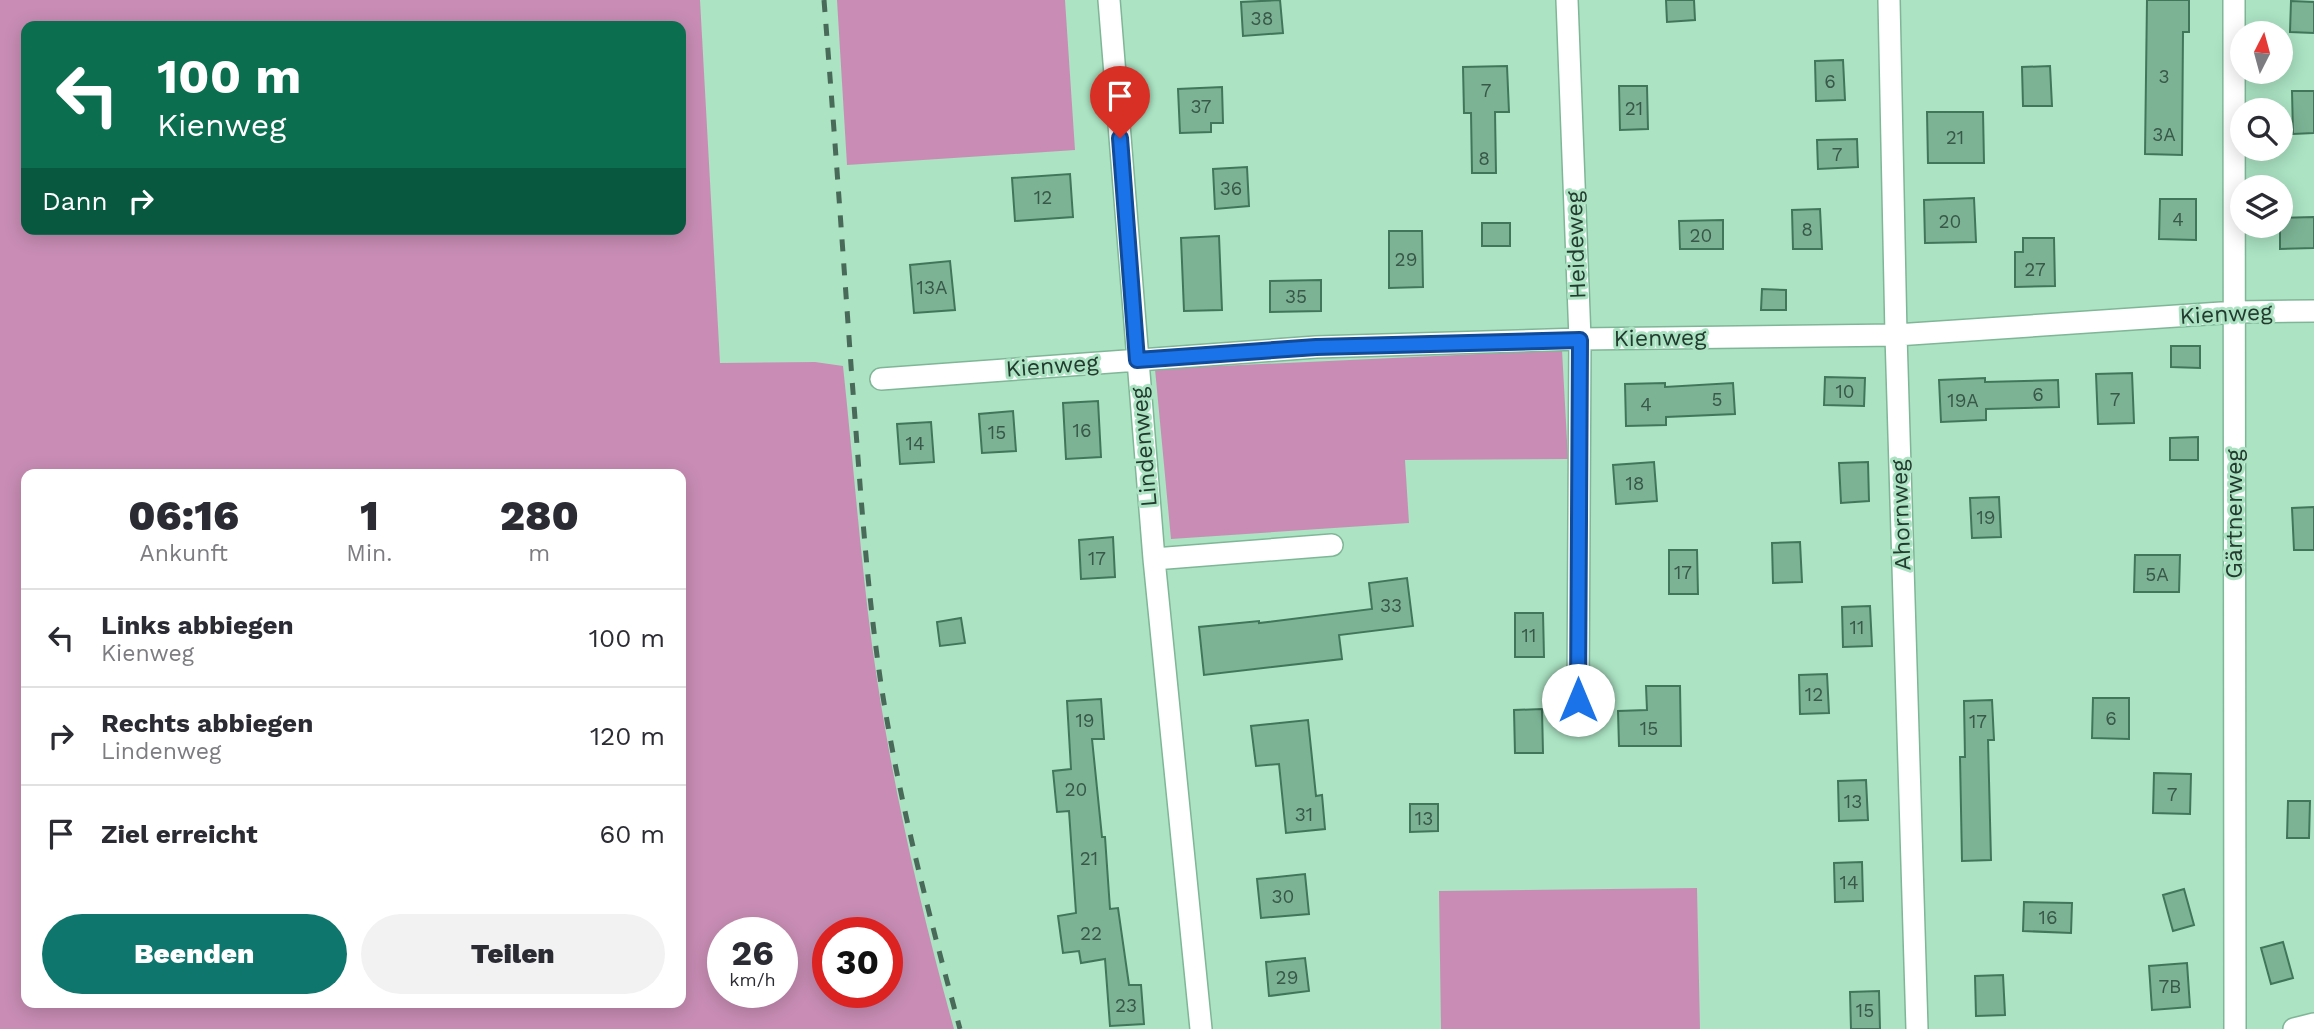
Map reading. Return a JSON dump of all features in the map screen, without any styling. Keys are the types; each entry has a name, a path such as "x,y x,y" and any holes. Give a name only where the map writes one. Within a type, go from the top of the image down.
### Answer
{"street":[{"name":"Lindenweg","path":"1109,0 1154,559 1200,1029"},
{"name":"Heideweg","path":"1567,0 1580,340 1578,700"},
{"name":"Ahornweg","path":"1889,0 1896,335 1917,1029"},
{"name":"Gärtnerweg","path":"2234,0 2235,1029"},
{"name":"Kienweg","path":"881,379 1316,347 1896,335 2236,312 2314,311"},
{"path":"1154,559 1332,545"},
{"path":"2294,1029 2314,1024"}],"shaded area":[{"path":"0,0 700,0 720,363 815,362 843,366 879,694 929,934 954,1029 0,1029"},
{"path":"837,0 1065,0 1075,150 847,165"},
{"path":"1562,350 1568,459 1405,460 1409,523 1171,539 1155,369"},
{"path":"1697,888 1700,1029 1441,1029 1439,891"}],"building":[{"path":"1280,0 1283,33 1243,36 1241,2"},
{"path":"1666,0 1694,0 1695,20 1667,22"},
{"path":"2147,0 2189,0 2189,32 2183,32 2182,155 2145,154"},
{"path":"2291,1 2314,2 2314,33 2293,32 2293,21 2290,21"},
{"path":"1843,60 1845,100 1816,101 1815,61"},
{"path":"1507,66 1509,112 1495,112 1496,173 1472,173 1471,113 1464,113 1463,67"},
{"path":"2050,66 2052,106 2023,106 2022,67"},
{"path":"1619,86 1647,86 1648,129 1620,130"},
{"path":"1222,87 1223,123 1211,123 1211,132 1180,133 1178,89"},
{"path":"2292,91 2314,91 2314,133 2293,134"},
{"path":"1927,112 1983,112 1984,163 1928,163"},
{"path":"1857,139 1858,167 1818,169 1817,140"},
{"path":"1247,167 1249,206 1215,209 1213,169"},
{"path":"1070,174 1073,217 1015,221 1012,178"},
{"path":"1974,198 1976,242 1925,243 1924,200"},
{"path":"2160,199 2196,199 2196,240 2159,239"},
{"path":"1820,209 1822,249 1793,249 1792,210"},
{"path":"2314,217 2314,248 2280,249 2280,238 2293,238 2293,218"},
{"path":"1723,220 1723,249 1680,249 1679,221"},
{"path":"1482,223 1510,223 1510,246 1482,246"},
{"path":"1389,231 1422,231 1423,287 1389,288"},
{"path":"1219,236 1222,310 1184,311 1181,238"},
{"path":"2023,238 2054,238 2055,286 2015,287 2015,252 2023,252"},
{"path":"950,261 955,310 914,313 910,265"},
{"path":"1321,280 1321,311 1270,312 1270,281"},
{"path":"1762,289 1786,290 1786,310 1761,310"},
{"path":"2171,346 2200,346 2200,368 2171,367"},
{"path":"2132,373 2134,423 2098,424 2096,374"},
{"path":"1825,377 1865,378 1864,406 1824,405"},
{"path":"1985,378 1985,382 2058,380 2059,407 1986,409 1986,420 1941,422 1939,380"},
{"path":"1665,383 1665,387 1733,383 1735,414 1666,417 1666,425 1626,426 1625,384"},
{"path":"1098,401 1101,457 1066,459 1063,403"},
{"path":"1013,411 1016,451 982,453 979,414"},
{"path":"931,422 934,462 900,464 897,424"},
{"path":"2198,437 2198,460 2170,460 2170,438"},
{"path":"1654,462 1657,501 1616,504 1613,465"},
{"path":"1868,462 1869,501 1841,503 1839,463"},
{"path":"1999,497 2001,537 1972,538 1970,498"},
{"path":"2314,507 2314,550 2294,550 2292,508"},
{"path":"1113,537 1115,577 1081,579 1079,540"},
{"path":"1800,542 1802,582 1773,583 1772,543"},
{"path":"1669,550 1697,550 1698,594 1669,594"},
{"path":"2135,555 2180,555 2179,592 2134,592"},
{"path":"1407,578 1413,626 1339,635 1342,659 1204,675 1199,627 1259,623 1372,609 1369,583"},
{"path":"1870,606 1872,646 1843,647 1842,607"},
{"path":"1515,613 1543,613 1544,657 1515,657"},
{"path":"961,618 965,643 940,646 937,622"},
{"path":"1827,674 1829,713 1800,714 1799,675"},
{"path":"1646,686 1680,686 1681,746 1619,746 1618,711 1647,710"},
{"path":"2093,698 2129,698 2129,739 2092,738"},
{"path":"1101,699 1104,739 1092,739 1102,837 1105,837 1110,909 1118,908 1129,985 1141,985 1144,1024 1110,1026 1105,959 1081,963 1079,951 1063,953 1058,916 1076,913 1069,811 1057,812 1053,771 1071,769 1067,701"},
{"path":"1992,700 1994,740 1988,740 1991,860 1962,861 1960,757 1965,757 1964,701"},
{"path":"1542,709 1543,753 1515,753 1514,710"},
{"path":"1308,720 1316,796 1322,795 1325,829 1286,833 1279,764 1256,766 1251,726"},
{"path":"2154,773 2191,774 2190,814 2153,813"},
{"path":"1866,780 1868,820 1839,821 1838,781"},
{"path":"2288,801 2310,801 2309,838 2287,838"},
{"path":"1410,804 1438,804 1438,831 1410,832"},
{"path":"1862,862 1863,901 1835,902 1834,863"},
{"path":"1305,874 1309,914 1261,918 1257,879"},
{"path":"2184,889 2194,925 2173,931 2163,895"},
{"path":"2024,902 2072,903 2071,933 2023,931"},
{"path":"2283,942 2293,978 2271,984 2261,948"},
{"path":"1305,958 1309,991 1269,996 1266,962"},
{"path":"2187,963 2190,1007 2152,1010 2149,966"},
{"path":"2003,975 2005,1015 1976,1016 1975,976"},
{"path":"1879,991 1880,1029 1851,1029 1850,992"}],"railway":[{"path":"824,0 867,570 881,684 906,815 960,1029"}],"route":[{"path":"1120,138 1137,360 1316,347 1580,340 1578,700"}]}
